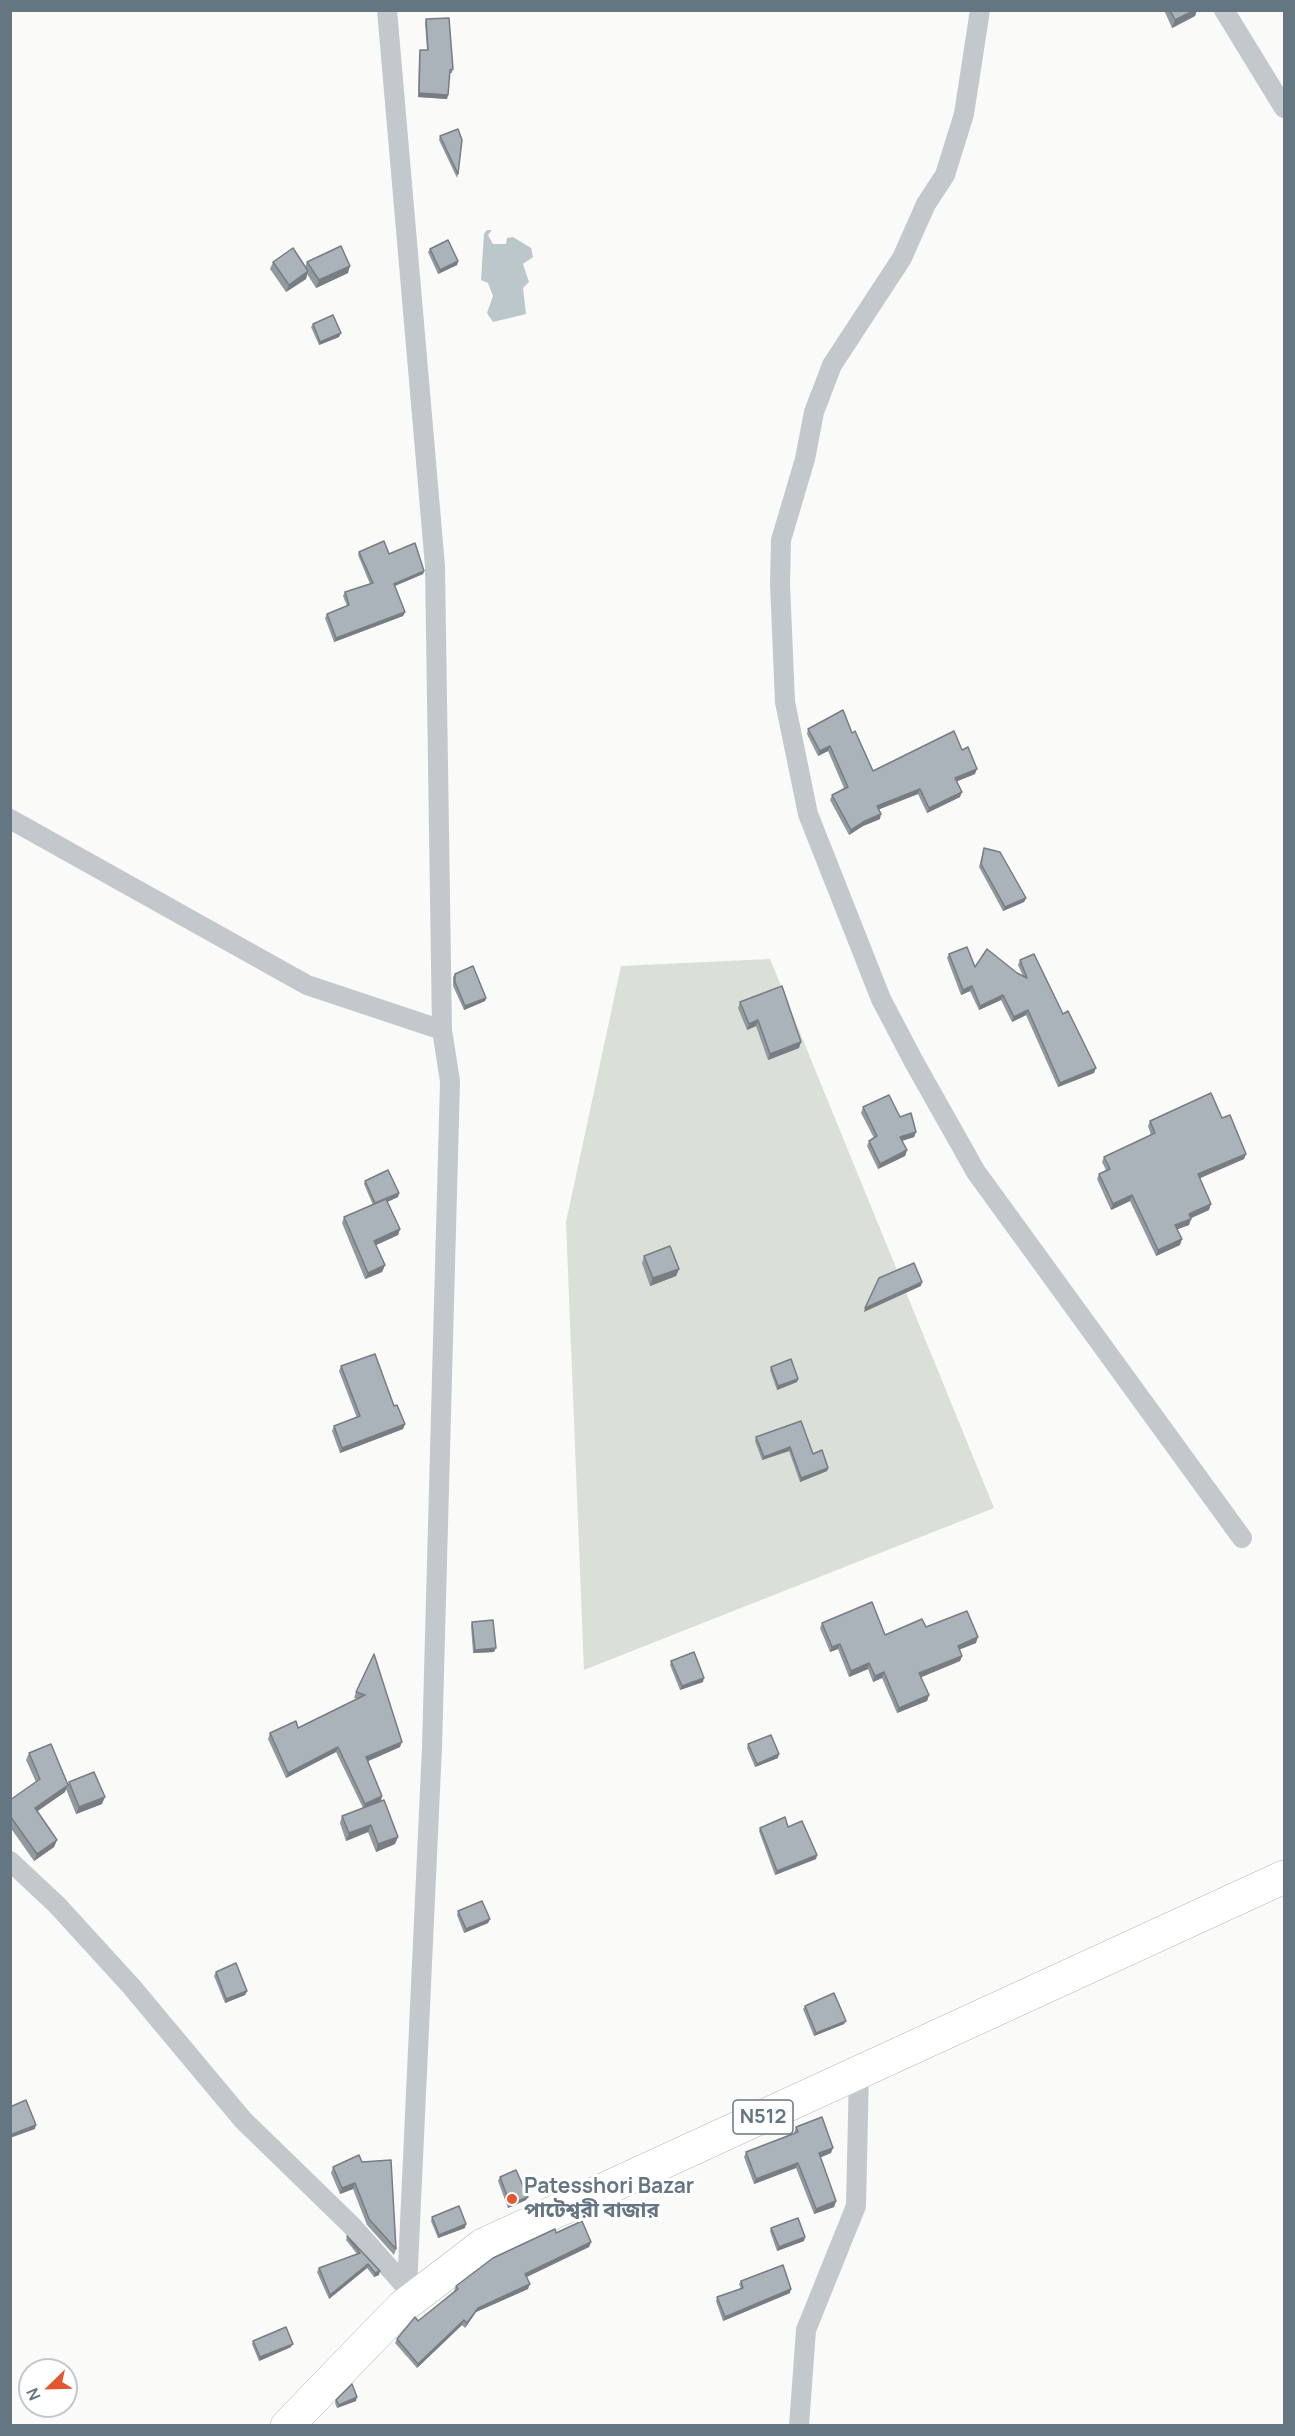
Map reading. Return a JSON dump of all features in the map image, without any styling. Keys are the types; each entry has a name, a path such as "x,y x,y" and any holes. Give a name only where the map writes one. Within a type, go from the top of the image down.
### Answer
{"highway":[{"name":"N512","path":"287,2426 404,2297 483,2245 1284,1877"}],"street":[{"path":"387,10 435,566 442,1030 450,1081 432,1735 404,2297"},
{"path":"980,10 964,114 945,175 927,204 902,258 832,365 814,412 804,459 781,540 780,584 785,702 808,814 881,999 914,1062 976,1172 1242,1538"},
{"path":"1224,10 1284,108"},
{"path":"10,819 307,985 442,1030"},
{"path":"10,1861 57,1905 131,1986 243,2120 352,2226 404,2297"},
{"path":"799,2426 806,2330 856,2206 859,2072"}],"shaded area":[{"path":"487,230 492,230 488,235 493,244 506,244 507,238 513,237 531,248 533,257 523,264 529,282 523,288 526,314 493,322 487,313 493,296 488,283 481,280 484,234"},
{"path":"770,959 994,1508 584,1670 566,1222 621,966"}],"building":[{"path":"1170,10 1195,10 1175,20"},
{"path":"449,18 453,69 450,70 448,95 419,93 420,50 428,50 426,19"},
{"path":"458,129 462,140 458,174 440,136"},
{"path":"448,240 458,261 440,270 430,249"},
{"path":"341,246 350,266 319,280 307,262"},
{"path":"293,248 308,271 289,285 273,262"},
{"path":"333,315 341,333 320,342 313,324"},
{"path":"384,541 389,554 415,543 424,571 394,584 405,612 336,638 327,614 349,605 345,592 373,583 359,552"},
{"path":"843,710 852,733 855,731 873,771 954,731 962,750 968,747 977,769 955,778 962,792 929,808 920,789 877,806 881,814 851,830 832,795 848,787 830,746 820,751 808,729"},
{"path":"984,848 1000,852 1026,898 1005,907 981,864"},
{"path":"967,947 975,967 987,949 1017,973 1027,978 1020,960 1034,954 1063,1014 1068,1011 1096,1068 1060,1083 1028,1010 1014,1017 1003,995 980,1006 972,986 963,990 949,954"},
{"path":"473,966 486,998 465,1006 455,982 455,974"},
{"path":"782,986 801,1042 770,1054 758,1020 749,1024 740,1002"},
{"path":"1211,1093 1222,1118 1230,1115 1246,1154 1198,1174 1211,1204 1189,1214 1191,1219 1175,1225 1182,1239 1158,1250 1132,1195 1113,1204 1099,1174 1110,1169 1104,1157 1155,1133 1150,1121"},
{"path":"889,1095 900,1117 911,1113 916,1132 900,1137 907,1150 880,1164 869,1141 877,1136 863,1107"},
{"path":"388,1170 399,1193 375,1203 365,1181"},
{"path":"386,1199 400,1229 374,1241 385,1265 368,1273 344,1217"},
{"path":"670,1246 679,1269 653,1278 644,1256"},
{"path":"914,1263 922,1282 865,1308 879,1278"},
{"path":"375,1354 394,1406 397,1405 405,1424 342,1448 334,1426 360,1416 341,1366"},
{"path":"791,1359 798,1379 778,1386 771,1367"},
{"path":"801,1421 813,1454 822,1450 828,1468 801,1478 790,1447 764,1457 756,1437"},
{"path":"872,1602 885,1635 922,1619 926,1627 967,1611 978,1637 958,1646 962,1656 919,1673 929,1695 899,1708 884,1672 875,1676 869,1663 851,1671 840,1644 832,1647 822,1623"},
{"path":"493,1620 496,1648 475,1650 472,1622"},
{"path":"694,1652 704,1678 682,1686 671,1661"},
{"path":"374,1654 402,1742 366,1757 382,1796 365,1804 338,1747 288,1773 270,1733 296,1721 298,1728 365,1695 356,1692"},
{"path":"771,1735 779,1754 757,1764 748,1744"},
{"path":"51,1744 68,1785 35,1808 57,1840 37,1854 10,1816 10,1800 40,1779 29,1753"},
{"path":"94,1772 105,1797 79,1807 69,1782"},
{"path":"384,1800 398,1837 378,1844 371,1825 349,1833 342,1816"},
{"path":"785,1817 788,1827 802,1821 817,1855 777,1871 760,1828"},
{"path":"482,1901 490,1919 466,1929 458,1911"},
{"path":"236,1963 247,1991 226,1999 216,1972"},
{"path":"834,1993 846,2021 816,2033 805,2006"},
{"path":"26,2100 36,2125 10,2135 10,2107"},
{"path":"822,2117 833,2148 819,2153 836,2201 816,2209 798,2163 756,2179 746,2152 798,2132 796,2127"},
{"path":"359,2155 362,2162 391,2160 396,2249 369,2219 355,2183 342,2188 333,2167"},
{"path":"516,2170 528,2197 510,2204 500,2177"},
{"path":"459,2206 466,2224 439,2235 432,2217"},
{"path":"798,2218 805,2237 779,2247 771,2228"},
{"path":"582,2221 591,2242 525,2274 530,2284 478,2308 467,2323 464,2320 418,2364 397,2339 415,2317 418,2321 458,2289 456,2286 493,2258 555,2229 556,2233"},
{"path":"347,2236 380,2271 375,2273 368,2264 330,2295 319,2268 360,2253"},
{"path":"783,2265 791,2289 725,2317 717,2297 743,2288 741,2281"},
{"path":"286,2327 293,2344 260,2357 253,2341"},
{"path":"352,2384 357,2397 339,2405 336,2400"}],"place":[{"name":"Patesshori Bazar পাটেশ্বরী বাজার","path":"512,2199"}]}
